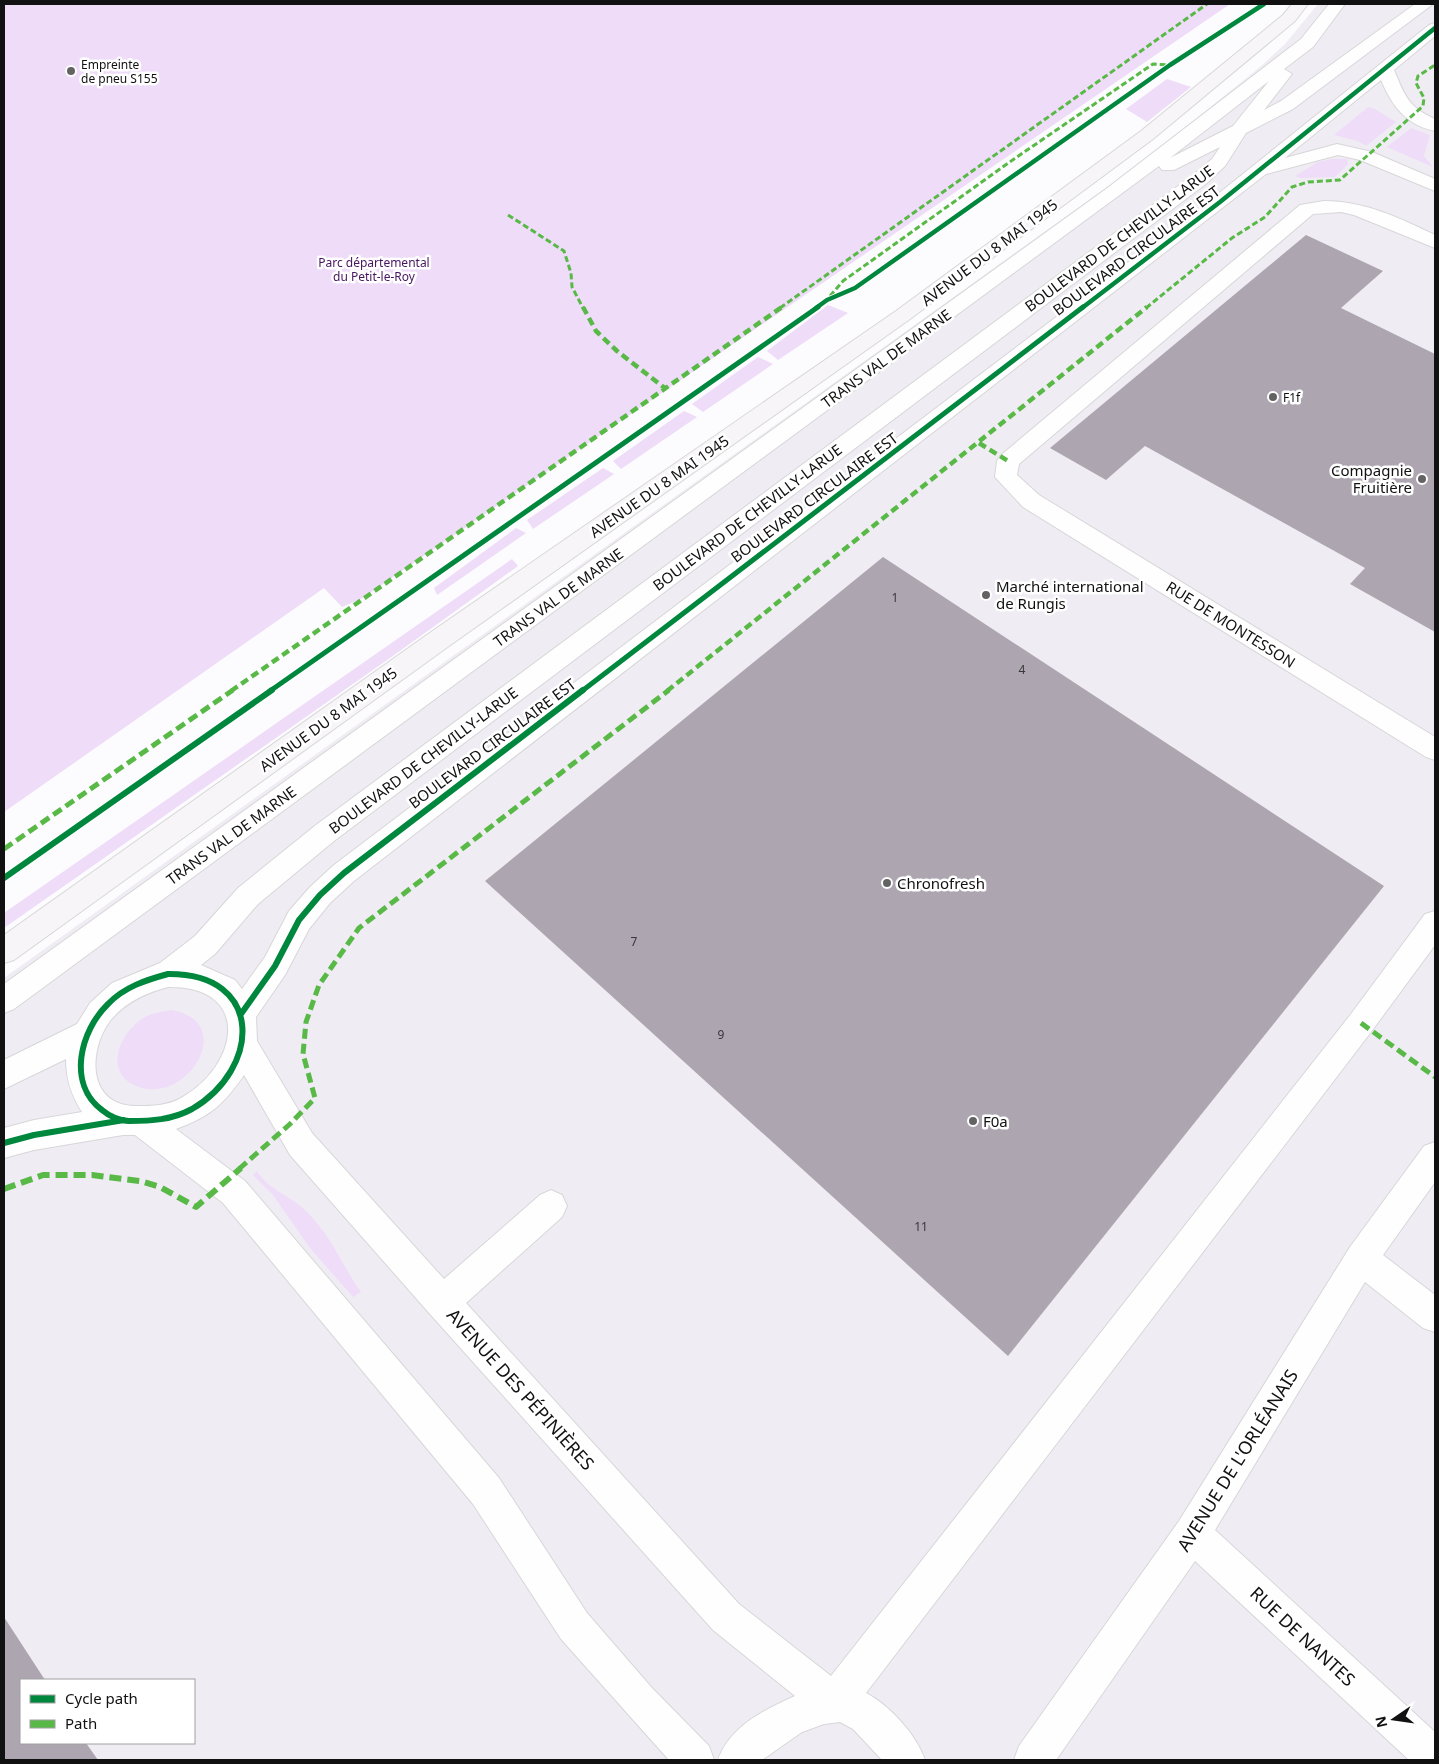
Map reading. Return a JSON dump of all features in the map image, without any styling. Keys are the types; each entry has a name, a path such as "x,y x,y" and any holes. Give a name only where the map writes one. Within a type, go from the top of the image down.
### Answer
{"main road":[{"name":"AVENUE DU 8 MAI 1945","path":"4,951 440,639 911,310 1147,135 1289,18 1300,4"}],"street":[{"path":"1113,194 1307,43 1337,4"},
{"path":"1113,194 1287,105 1426,4"},
{"name":"BOULEVARD CIRCULAIRE EST","path":"242,1030 299,920 320,895 344,874 1259,171 1435,28"},
{"name":"BOULEVARD DE CHEVILLY-LARUE","path":"168,974 205,945 248,896 325,833 1200,179 1219,162 1239,130 1307,43"},
{"path":"1385,68 1402,108 1413,116 1435,126"},
{"path":"1259,171 1336,149 1355,152 1435,186"},
{"name":"TRANS VAL DE MARNE","path":"4,1000 1113,194"},
{"name":"RUE DE MONTESSON","path":"1435,242 1350,206 1330,204 1307,209 1008,461 1006,477 1031,501 1435,750"},
{"path":"834,1703 1355,1031 1435,923"},
{"path":"4,1143 34,1134 133,1121 169,1119 195,1108 218,1090 233,1068 242,1030 231,996 214,982 193,974 168,974 143,981 119,994 100,1012 86,1034 79,1056 80,1077 88,1096 103,1111 133,1121 234,1192 486,1490 574,1626 639,1701 695,1760"},
{"name":"AVENUE DES PÉPINIÈRES","path":"242,1030 301,1144 726,1617 834,1703"},
{"path":"4,1075 86,1034"},
{"name":"AVENUE DE L'ORLÉANAIS","path":"1034,1760 1192,1534 1361,1258 1431,1171"},
{"path":"442,1302 551,1206"},
{"path":"1361,1258 1435,1316"},
{"name":"RUE DE NANTES","path":"1192,1534 1435,1758"},
{"path":"737,1760 740,1753 772,1728 799,1714 834,1703 852,1705 882,1731 906,1760"}],"shaded area":[{"name":"Marché international de Rungis","path":"1318,4 1435,4 1435,1760 4,1760 4,978 1146,159 1260,67 1285,44"}],"green space":[{"name":"Parc départemental du Petit-le-Roy","path":"4,4 1230,4 361,599 342,607 324,588 4,812"},
{"path":"1167,79 1191,87 1147,122 1126,109"},
{"path":"1368,107 1375,109 1396,122 1366,146 1358,141 1334,135"},
{"path":"1411,128 1430,135 1424,156 1433,167 1387,147"},
{"path":"1332,159 1347,159 1348,164 1335,177 1300,178 1295,176 1318,162"},
{"path":"828,305 848,313 778,360 767,351"},
{"path":"758,357 773,364 703,412 692,404"},
{"path":"684,411 697,417 621,469 613,461"},
{"path":"603,468 614,474 533,529 527,520"},
{"path":"516,528 526,533 437,595 434,588"},
{"path":"512,559 518,566 390,658 4,928 4,913"},
{"path":"171,1010 191,1017 201,1029 204,1044 199,1059 189,1073 175,1084 157,1089 139,1087 128,1081 121,1074 118,1054 121,1044 126,1035 142,1019 152,1014"},
{"path":"257,1171 267,1183 301,1206 316,1221 361,1292 353,1297 310,1248 273,1195 253,1175"}],"building":[{"name":"F1f","path":"1306,235 1383,271 1341,308 1435,354 1435,632 1350,584 1365,568 1145,446 1106,480 1050,448"},
{"name":"F0a","path":"883,557 1384,886 1008,1356 485,881"},
{"path":"4,1617 44,1679 20,1679 20,1744 87,1744 98,1760 4,1760"}],"marked path":[{"path":"4,849 666,389 1207,4"},
{"path":"830,296 843,281 1014,159 1153,64 1170,65"},
{"path":"4,1189 43,1175 92,1175 140,1181 160,1187 196,1207 290,1124 315,1098 303,1054 306,1022 319,985 359,928 608,738 979,443 1232,238 1261,220 1288,190 1298,184 1308,182 1340,180 1423,106 1424,98 1416,83 1418,76 1435,65"},
{"path":"508,215 564,251 571,273 572,287 596,331 617,351 666,389"},
{"path":"979,443 1008,461"},
{"path":"1361,1023 1435,1077"}],"cycle path":[{"path":"4,878 827,300 855,288 1170,65 1264,4"},
{"path":"241,1014 275,966 299,920 320,895 344,873 1220,202 1435,28"},
{"path":"168,974 195,975 225,989 241,1011 243,1037 235,1064 217,1089 192,1109 161,1120 126,1121 108,1115 95,1105 86,1092 81,1076 84,1043 90,1027 107,1004 122,992 140,983 168,974"},
{"path":"4,1143 34,1135 124,1120"}],"place":[{"name":"Empreinte de pneu S155","path":"71,71"},
{"name":"F1f","path":"1273,397"},
{"name":"Compagnie Fruitière","path":"1422,479"},
{"name":"Marché international de Rungis","path":"986,595"},
{"name":"Chronofresh","path":"887,883"},
{"name":"F0a","path":"973,1121"}]}
